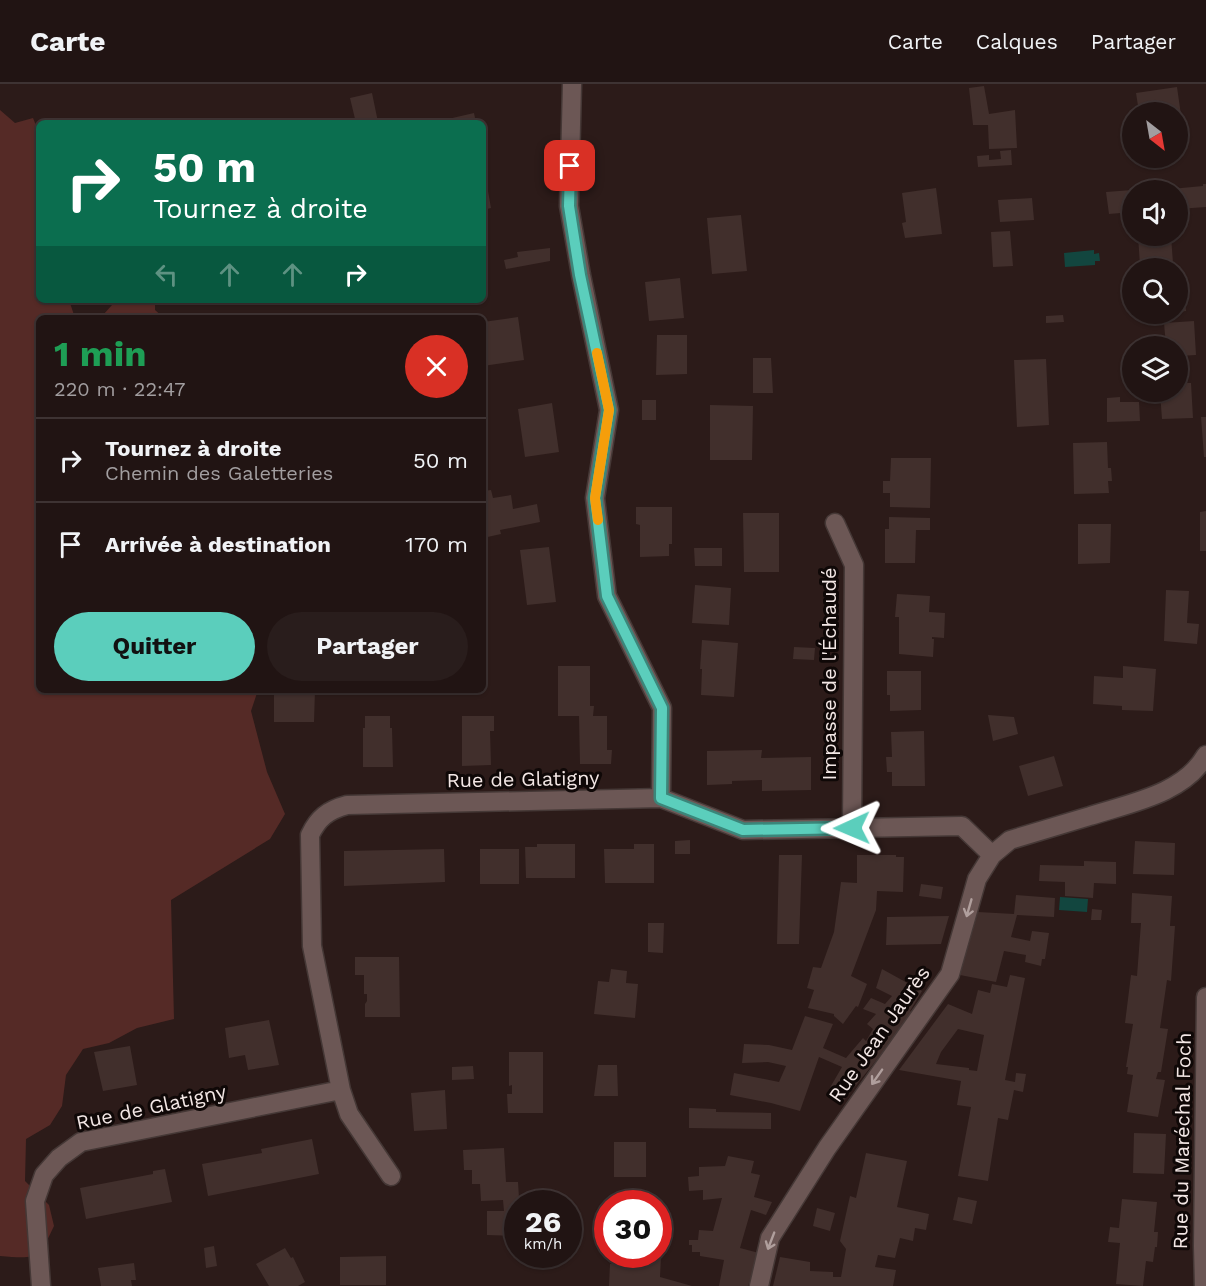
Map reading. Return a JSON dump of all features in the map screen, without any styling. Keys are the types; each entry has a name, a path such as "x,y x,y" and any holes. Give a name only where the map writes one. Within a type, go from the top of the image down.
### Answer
{"street":[{"path":"572,84 569,206 580,275 609,410 595,498 607,596 662,708 661,798"},
{"name":"Impasse de l'Échaudé","path":"835,523 854,565 852,828"},
{"name":"Rue Jean Jaurès","path":"759,1286 770,1238 827,1148 950,974 977,879 992,855 1010,840 1150,797 1179,783 1204,764"},
{"name":"Rue de Glatigny","path":"391,1176 349,1114 341,1090 312,946 309,835 316,823 334,808 661,798 743,830 962,826 992,855"},
{"name":"Rue du Maréchal Foch","path":"1204,1286 1206,997"},
{"name":"Rue de Glatigny","path":"41,1286 35,1201 44,1175 59,1158 81,1142 341,1090"}],"shaded area":[{"path":"0,110 15,123 33,118 36,126 36,303 70,303 74,315 36,315 36,693 257,693 251,711 267,772 285,814 270,839 171,900 174,1019 137,1028 109,1043 83,1049 66,1075 62,1106 50,1125 26,1139 25,1181 49,1205 54,1226 44,1245 34,1255 29,1257 0,1256"},
{"path":"112,303 155,303 155,310 161,315 103,315"}],"water":[{"path":"1094,250 1094,254 1099,253 1100,261 1095,261 1095,265 1065,267 1064,253"},
{"path":"1060,897 1088,899 1087,912 1059,910"}],"building":[{"path":"984,86 989,114 1015,110 1017,148 989,149 988,125 973,125 969,88"},
{"path":"1177,87 1179,102 1137,102 1136,93"},
{"path":"372,93 378,120 355,120 350,98"},
{"path":"474,113 475,120 444,120"},
{"path":"1011,150 1012,165 978,167 977,156 989,155 989,160 1001,159 1000,151"},
{"path":"1206,184 1206,207 1188,208 1188,187"},
{"path":"936,188 942,234 905,238 902,223 906,222 902,193"},
{"path":"486,191 488,191 491,208 486,209"},
{"path":"1122,191 1122,213 1109,214 1106,192"},
{"path":"1032,198 1034,220 1000,222 998,200"},
{"path":"741,215 747,271 712,274 707,218"},
{"path":"1010,231 1013,266 993,267 991,232"},
{"path":"1139,246 1172,246 1173,258 1140,258"},
{"path":"550,248 550,261 506,269 504,260 518,257 517,252"},
{"path":"680,278 684,318 649,321 645,282"},
{"path":"1063,315 1064,322 1046,323 1046,316"},
{"path":"518,317 524,360 486,366 486,322"},
{"path":"1188,321 1194,321 1196,355 1188,355 1188,336 1165,336 1164,324 1188,324"},
{"path":"657,335 687,335 687,374 656,375"},
{"path":"753,358 771,358 773,393 753,393"},
{"path":"1046,359 1049,425 1017,427 1014,360"},
{"path":"1188,383 1191,383 1193,418 1162,419 1161,402 1188,402"},
{"path":"1120,397 1120,402 1139,402 1140,421 1107,422 1107,398"},
{"path":"642,400 656,400 656,420 642,420"},
{"path":"552,403 559,452 525,457 518,409"},
{"path":"710,405 753,406 752,460 710,460"},
{"path":"1201,417 1206,417 1206,457 1204,457"},
{"path":"1107,442 1108,468 1111,468 1112,481 1108,481 1109,493 1074,494 1073,443"},
{"path":"891,458 931,458 930,508 890,507 890,493 883,493 883,481 890,481"},
{"path":"491,490 493,498 511,495 513,509 537,504 540,522 500,530 501,534 486,537 486,491"},
{"path":"636,507 672,507 672,544 669,544 669,556 640,557 640,525 636,524"},
{"path":"1206,511 1206,551 1200,551 1200,512"},
{"path":"743,513 779,513 779,572 744,572"},
{"path":"889,517 930,518 930,530 916,530 915,563 885,563 885,529 889,529"},
{"path":"1078,524 1111,524 1110,563 1078,564"},
{"path":"549,547 556,602 527,605 520,550"},
{"path":"694,548 722,548 722,566 695,566"},
{"path":"695,585 731,588 729,625 692,623"},
{"path":"1166,590 1189,591 1187,623 1199,624 1197,644 1164,641"},
{"path":"897,594 930,596 929,612 945,613 944,638 932,637 934,639 933,657 899,654 899,617 895,617"},
{"path":"702,640 738,643 734,697 701,695"},
{"path":"794,647 815,648 814,660 793,659"},
{"path":"558,666 590,666 590,706 594,706 593,716 607,716 607,750 612,750 611,764 580,764 579,716 558,716"},
{"path":"1123,666 1156,669 1153,711 1122,710 1122,706 1093,704 1094,676 1123,678"},
{"path":"887,671 921,671 921,710 890,711"},
{"path":"274,693 315,693 314,722 274,722"},
{"path":"988,715 1014,717 1018,734 993,741"},
{"path":"365,716 390,716 393,767 363,767"},
{"path":"462,716 494,716 494,731 490,731 491,765 462,766"},
{"path":"924,731 925,786 892,786 892,772 887,772 886,757 892,757 891,732"},
{"path":"762,750 761,758 811,757 811,790 762,791 762,780 707,785 707,751"},
{"path":"1054,756 1063,786 1028,796 1019,766"},
{"path":"690,840 690,854 675,854 675,841"},
{"path":"1135,841 1175,843 1174,875 1133,874"},
{"path":"537,844 575,844 575,878 526,878 525,847 537,847"},
{"path":"634,844 654,844 654,883 605,883 604,849 634,849"},
{"path":"444,849 445,882 344,886 344,851"},
{"path":"480,849 519,849 519,884 480,884"},
{"path":"779,855 802,855 799,944 777,944"},
{"path":"857,855 904,857 903,892 877,891 876,910 851,976 867,984 858,1007 856,1006 843,1024 834,1014 808,1008 814,990 807,988 813,967 821,968 834,932 841,882 857,883"},
{"path":"1084,861 1116,862 1116,884 1094,883 1093,898 1065,896 1065,882 1039,881 1040,865 1084,866"},
{"path":"921,884 943,887 941,899 919,896"},
{"path":"1132,893 1172,896 1170,926 1175,926 1171,981 1167,980 1160,1028 1168,1029 1161,1072 1158,1072 1156,1079 1165,1080 1158,1117 1127,1112 1133,1075 1127,1074 1128,1067 1126,1067 1133,1024 1125,1023 1131,975 1137,976 1141,923 1131,923"},
{"path":"1016,895 1055,898 1054,917 1017,915 1011,937 1030,941 1032,931 1049,933 1045,959 1042,959 1041,966 1025,962 1026,955 1004,951 996,982 960,975 978,912 1014,914"},
{"path":"1092,909 1102,910 1101,920 1091,920"},
{"path":"949,916 941,944 886,945 887,917"},
{"path":"648,923 664,923 663,953 648,952"},
{"path":"355,957 399,957 400,1017 365,1017 367,994 364,994 364,975 355,975"},
{"path":"611,969 627,971 626,983 638,984 635,1018 594,1014 598,981 609,982"},
{"path":"882,969 922,991 910,1011 914,1014 844,1100 828,1091 842,1067 819,1057 800,1111 730,1095 734,1073 779,1082 786,1066 768,1062 742,1063 744,1044 769,1045 792,1050 805,1016 833,1024 823,1048 846,1058 863,1038 866,1041 873,1029 867,1024 876,1014 863,1009 871,998 885,1004 892,996 876,988"},
{"path":"1010,975 1025,978 1005,1080 1015,1082 1016,1073 1026,1074 1023,1092 1014,1090 1008,1120 998,1118 988,1181 958,1176 971,1107 957,1105 961,1081 899,1070 948,1004 972,1014 978,990 990,993 992,984 1007,987","holes":["958,1029 984,1035 977,1071 936,1064 941,1052"]},
{"path":"269,1020 279,1065 248,1070 245,1055 229,1058 225,1028"},
{"path":"130,1046 137,1085 103,1091 94,1052"},
{"path":"509,1052 543,1052 543,1113 508,1113 507,1094 512,1094 512,1085 509,1086"},
{"path":"598,1065 617,1065 618,1096 594,1096"},
{"path":"473,1066 474,1079 452,1080 452,1067"},
{"path":"445,1090 447,1129 414,1131 411,1093"},
{"path":"689,1108 716,1109 716,1112 771,1113 771,1129 689,1128"},
{"path":"1134,1133 1166,1134 1164,1174 1133,1173"},
{"path":"312,1139 319,1174 208,1196 202,1164 262,1153 261,1149"},
{"path":"614,1142 646,1142 646,1177 614,1177"},
{"path":"504,1148 506,1182 518,1182 518,1190 504,1190 504,1211 503,1200 481,1201 480,1184 472,1184 472,1170 464,1170 463,1150"},
{"path":"866,1153 907,1161 897,1207 929,1214 926,1230 915,1228 913,1241 900,1238 895,1258 878,1255 875,1267 896,1270 893,1286 773,1286 780,1257 810,1262 810,1271 833,1272 833,1277 841,1277 846,1249 840,1241 850,1196 856,1198"},
{"path":"728,1156 754,1161 751,1173 760,1175 754,1197 772,1202 766,1215 751,1210 740,1248 759,1253 748,1286 719,1286 724,1260 700,1256 700,1252 692,1252 692,1245 689,1245 689,1240 698,1240 699,1230 713,1231 722,1198 703,1200 703,1190 689,1191 688,1177 699,1176 699,1167 725,1166"},
{"path":"165,1169 172,1202 86,1219 80,1188 153,1174 153,1171"},
{"path":"958,1197 977,1201 972,1224 953,1220"},
{"path":"1122,1199 1157,1202 1154,1232 1158,1232 1157,1247 1155,1247 1153,1262 1146,1261 1143,1286 1116,1284 1120,1243 1108,1242 1110,1227 1119,1228"},
{"path":"817,1208 835,1213 830,1231 813,1226"},
{"path":"487,1211 504,1211 504,1236 487,1235"},
{"path":"214,1246 217,1266 206,1268 204,1248"},
{"path":"285,1248 291,1258 293,1257 305,1282 298,1286 269,1286 256,1264"},
{"path":"386,1256 386,1285 340,1285 340,1257"},
{"path":"134,1263 136,1280 131,1280 132,1286 101,1286 98,1268"},
{"path":"610,1268 660,1268 660,1277 692,1286 609,1286"}],"slow traffic":[{"path":"597,353 609,410 595,498 598,520"}],"route":[{"path":"570,166 569,206 580,275 609,410 595,498 607,596 662,708 661,798 743,830 852,828"}]}
